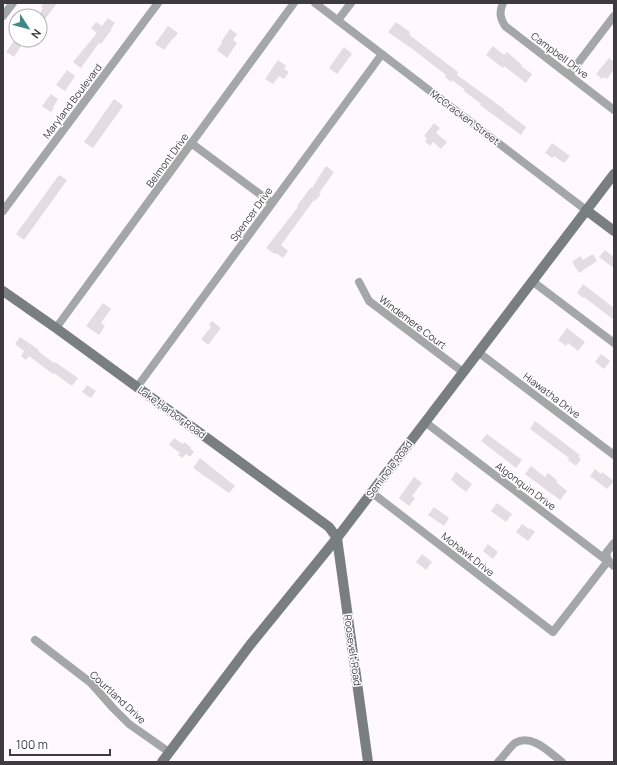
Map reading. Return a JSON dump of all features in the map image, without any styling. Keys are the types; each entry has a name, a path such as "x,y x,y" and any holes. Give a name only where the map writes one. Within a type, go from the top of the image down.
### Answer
{"street":[{"path":"3,16 13,3"},
{"name":"Maryland Boulevard","path":"3,211 158,3"},
{"name":"Belmont Drive","path":"56,328 294,3"},
{"name":"McCracken Street","path":"315,3 614,231"},
{"path":"338,20 351,3"},
{"name":"Campbell Drive","path":"502,3 500,18 505,26 614,110"},
{"path":"569,75 614,16"},
{"name":"Spencer Drive","path":"137,387 382,54"},
{"path":"191,143 272,203"},
{"name":"Seminole Road","path":"162,762 250,645 337,538 614,174"},
{"path":"532,281 614,343"},
{"name":"Windemere Court","path":"359,282 369,301 463,372"},
{"name":"Lake Harbor Road","path":"3,292 56,328 329,527 337,538"},
{"name":"Hiawatha Drive","path":"478,352 614,455"},
{"name":"Algonquin Drive","path":"425,422 612,563"},
{"name":"Mohawk Drive","path":"371,492 553,632 612,563"},
{"name":"Roosevelt Road","path":"337,538 368,762"},
{"path":"612,563 606,553 614,543"},
{"name":"Courtland Drive","path":"35,640 91,684 129,724 169,752"},
{"path":"498,762 516,743 524,740 536,742 562,762"}],"building":[{"path":"44,3 57,3 48,15 48,8 41,7"},
{"path":"108,18 115,23 111,28 112,29 101,44 99,43 81,68 73,62 97,33 91,28 96,22 102,26"},
{"path":"396,22 410,32 409,34 412,37 458,72 457,75 526,127 521,135 480,105 481,104 452,80 451,82 445,77 446,75 388,32"},
{"path":"168,26 178,33 164,50 155,44"},
{"path":"230,29 237,34 233,40 237,43 227,58 217,50"},
{"path":"493,46 504,55 507,52 522,65 521,66 532,74 526,83 504,66 503,68 486,55"},
{"path":"344,47 352,54 337,74 329,68"},
{"path":"9,48 20,48 14,57 6,52"},
{"path":"609,58 614,62 614,69 607,79 604,77 602,79 596,74"},
{"path":"278,60 286,66 284,69 289,72 284,79 279,76 273,84 265,79"},
{"path":"67,70 75,76 65,91 56,85"},
{"path":"51,94 58,99 51,112 42,106"},
{"path":"114,99 123,106 93,148 84,142"},
{"path":"434,123 440,128 436,133 447,142 441,149 433,142 430,146 425,141 427,138 424,136"},
{"path":"552,143 570,156 564,163 554,156 552,158 545,153"},
{"path":"326,166 334,172 319,193 321,194 315,201 314,200 281,245 288,251 283,258 276,253 275,254 266,248 298,207 297,206 311,187 312,188"},
{"path":"59,175 67,180 24,240 16,234"},
{"path":"605,250 614,257 614,268 599,257"},
{"path":"593,254 597,261 579,273 572,262 580,256 583,260"},
{"path":"583,284 614,308 614,320 577,293"},
{"path":"103,303 111,309 101,323 105,326 99,335 86,326"},
{"path":"212,321 221,328 208,345 201,339 211,327 209,325"},
{"path":"567,328 585,342 578,351 568,343 566,346 558,340"},
{"path":"20,337 39,350 38,351 54,363 55,362 78,378 72,386 29,356 26,360 21,356 24,351 15,344"},
{"path":"601,354 610,361 604,369 595,362"},
{"path":"87,385 96,391 91,398 82,392"},
{"path":"535,421 580,455 578,457 581,459 576,466 568,460 569,458 530,429"},
{"path":"487,434 522,460 516,468 481,441"},
{"path":"174,438 191,447 190,448 194,452 190,457 186,454 182,458 178,455 180,453 169,445"},
{"path":"200,458 235,486 229,493 193,468"},
{"path":"531,466 545,477 548,473 567,491 560,500 525,474"},
{"path":"595,469 601,474 602,472 614,481 607,489 590,476"},
{"path":"456,472 472,484 466,492 451,480"},
{"path":"414,477 422,483 412,496 415,498 409,506 399,498"},
{"path":"497,503 512,514 506,522 491,511"},
{"path":"434,507 449,518 444,526 428,515"},
{"path":"522,524 535,532 528,541 516,532"},
{"path":"488,544 498,552 493,559 483,551"},
{"path":"422,554 432,562 426,570 416,562"}]}
